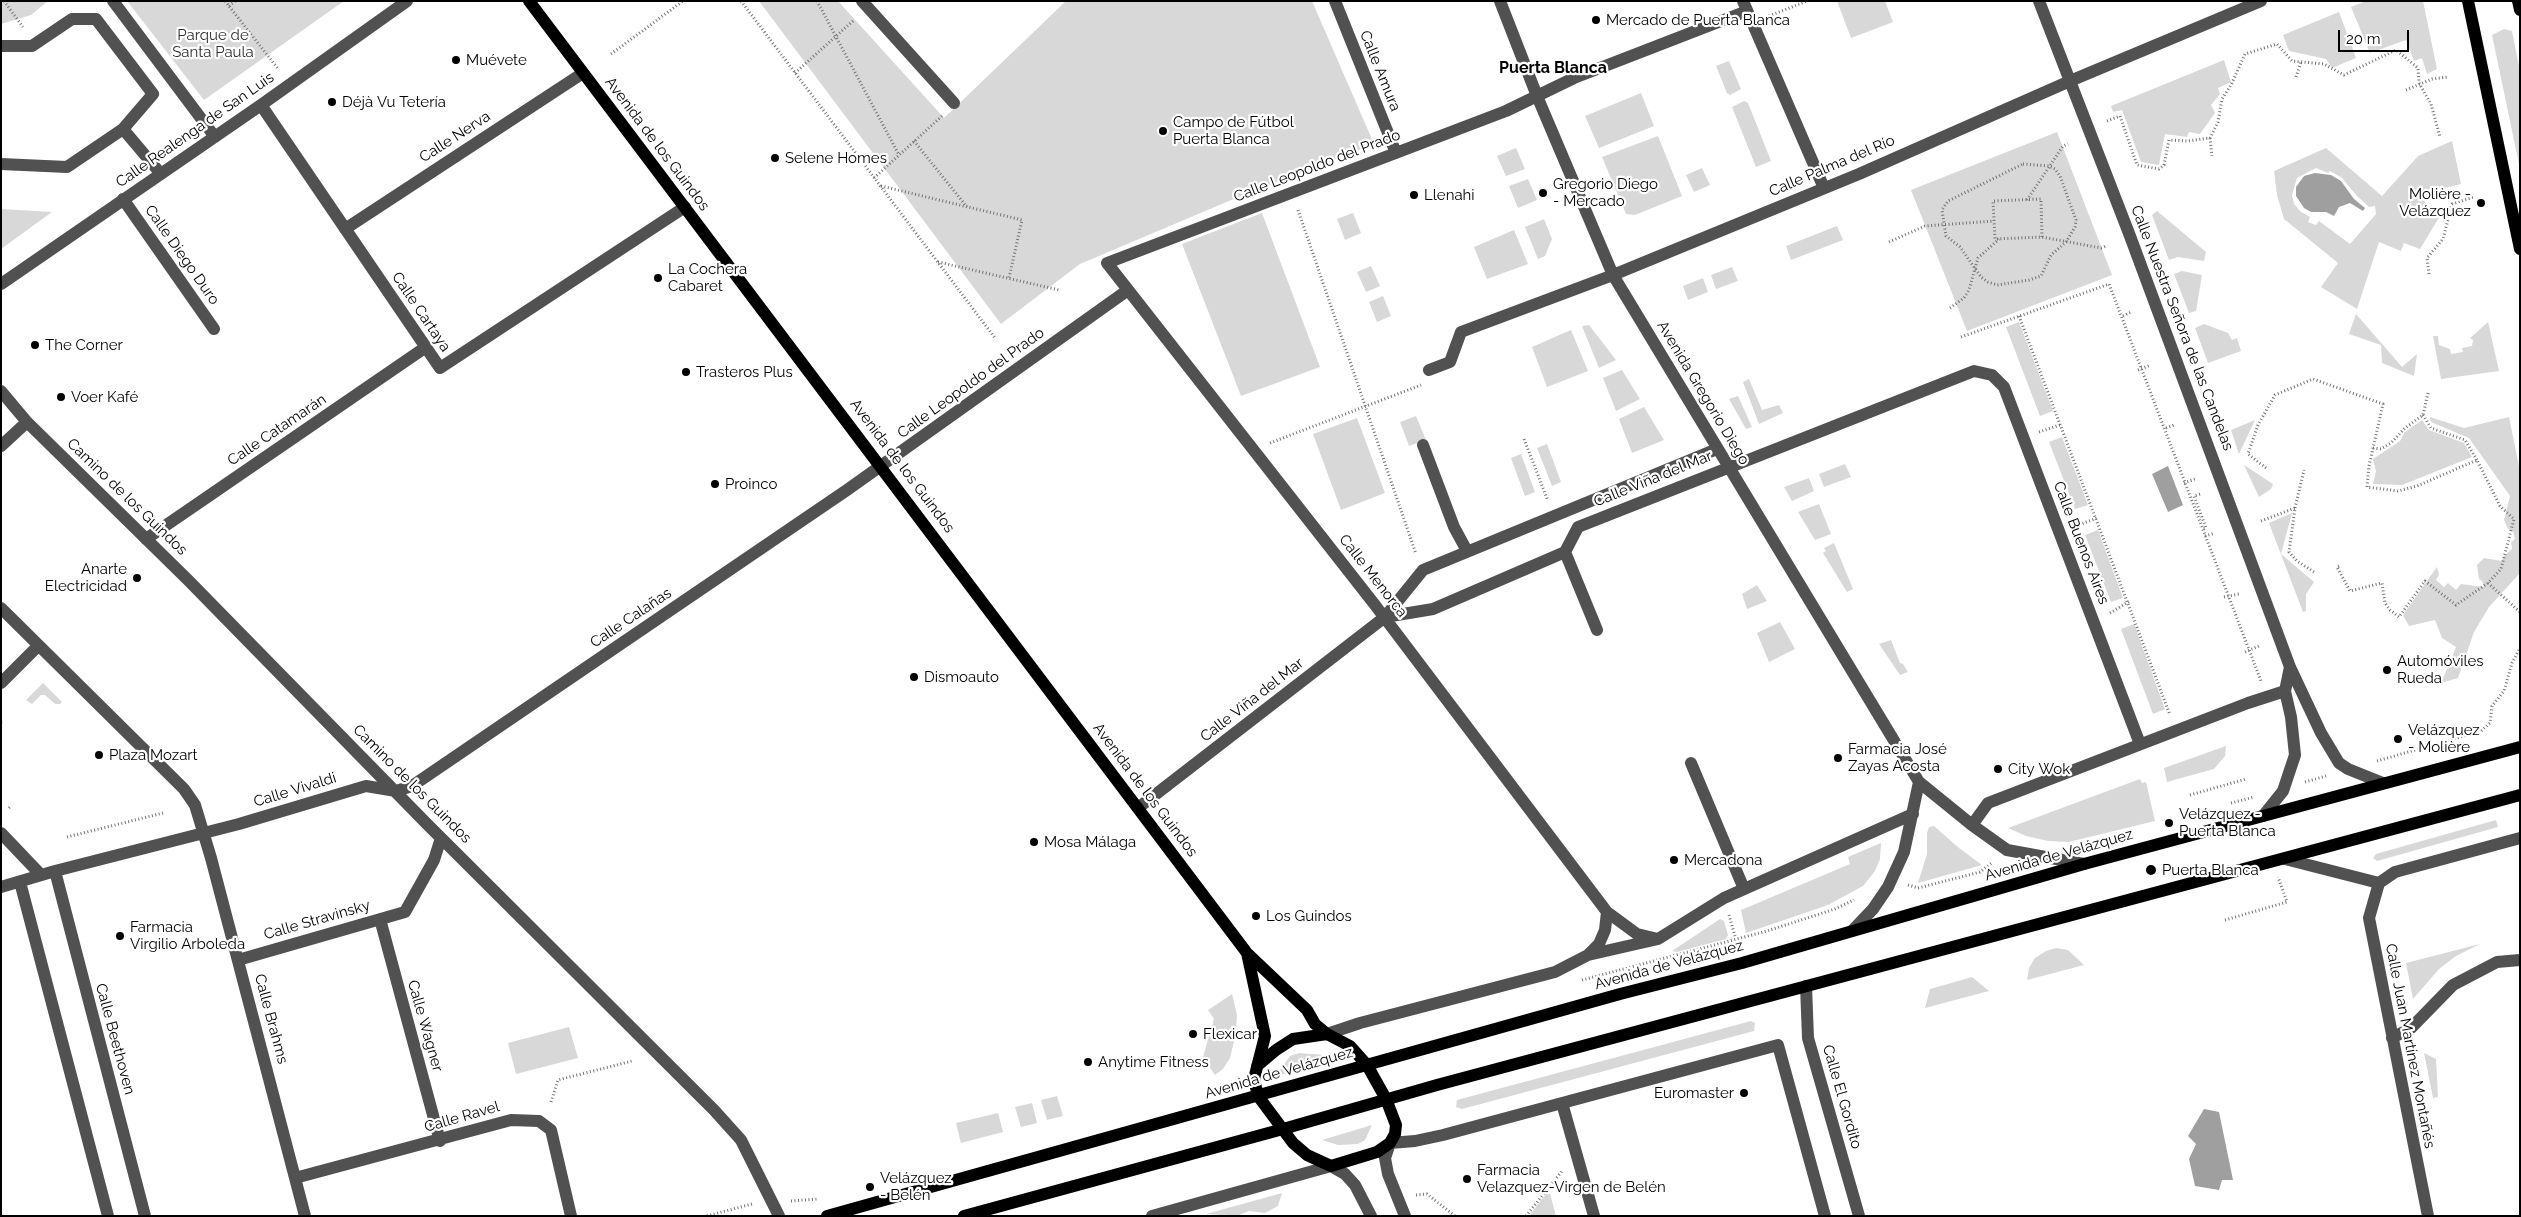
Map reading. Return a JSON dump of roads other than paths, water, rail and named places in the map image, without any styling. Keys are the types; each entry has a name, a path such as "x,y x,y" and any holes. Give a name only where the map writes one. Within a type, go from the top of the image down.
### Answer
{"main road":[{"name":"Avenida de los Guindos","path":"529,1 882,466 1247,953 1307,1010 1315,1024 1327,1034 1350,1046 1367,1065 1386,1099 1396,1125 1395,1134 1390,1143"},
{"path":"2468,1 2520,249"},
{"path":"2518,1 2520,10"},
{"name":"Avenida de Velázquez","path":"827,1216 1620,994 1742,963 2084,864 2520,747"},
{"path":"964,1216 1386,1099 2449,813 2520,796"},
{"name":"Avenida de los Guindos","path":"1247,953 1265,1036 1254,1079 1258,1096"},
{"path":"1257,1066 1293,1039 1327,1034"},
{"path":"1258,1096 1293,1144 1307,1155 1331,1166 1377,1152 1390,1143"}],"street":[{"path":"113,1 215,137"},
{"name":"Calle Realenga de San Luis","path":"1,284 261,105 406,1"},
{"name":"Calle Amura","path":"1335,1 1396,153"},
{"name":"Avenida Gregorio Diego","path":"1500,1 1537,96 1613,275 1919,782 1972,826 2007,850 2084,864"},
{"name":"Calle Nuestra Señora de las Candelas","path":"2039,1 2190,393 2290,667 2321,733 2339,763 2348,769 2383,783"},
{"name":"Calle Palma del Río","path":"1429,370 1450,362 1461,332 1613,275 1824,188 2040,96 2070,81 2261,1"},
{"path":"865,5 954,103"},
{"path":"1745,6 1824,188"},
{"name":"Calle Leopoldo del Prado","path":"1107,263 1506,111 1574,78 1745,6"},
{"path":"1,46 32,46 72,19 96,19 153,94 123,129 67,167 1,164"},
{"name":"Calle Nerva","path":"345,230 583,72"},
{"name":"Calle Cartaya","path":"261,105 440,368 685,207"},
{"path":"123,129 161,174"},
{"name":"Calle Diego Duro","path":"123,199 214,329"},
{"name":"Calle Menorca","path":"1107,263 1384,617 1607,912 1637,934 1658,939"},
{"name":"Calle Leopoldo del Prado","path":"882,466 1128,290"},
{"name":"Calle Catamarán","path":"146,539 426,347"},
{"name":"Calle Viña del Mar","path":"1384,617 1433,609 1564,552 1578,527 1728,466 1974,371"},
{"name":"Calle Buenos Aires","path":"1974,371 1992,375 2004,387 2140,744"},
{"name":"Camino de los Guindos","path":"1,391 27,422 146,539 719,1116 740,1140 779,1216"},
{"path":"1,446 27,422"},
{"path":"1423,445 1454,527 1467,551"},
{"name":"Calle Viña del Mar","path":"1138,808 1384,617 1423,570 1717,449"},
{"name":"Calle Calañas","path":"396,791 412,786 882,466"},
{"path":"1564,552 1597,630"},
{"path":"1,608 184,789 195,805 204,832 1,887"},
{"path":"1,683 38,646"},
{"name":"Calle Nuestra Señora de las Candelas","path":"2263,816 2283,791 2294,755 2291,717 2286,691 2290,667"},
{"path":"1972,826 1988,803 2248,703 2286,691"},
{"path":"1691,763 1744,889"},
{"path":"1853,930 1873,909 1888,887 1904,852 1919,782"},
{"name":"Calle Vivaldi","path":"204,832 239,824 366,786 396,791"},
{"name":"Avenida de Velázquez","path":"1327,1034 1360,1023 1554,972 1588,955 1658,939 1710,905 1913,814"},
{"name":"Calle Brahms","path":"204,832 305,1216"},
{"path":"1,833 41,875"},
{"name":"Calle Stravinsky","path":"238,960 405,912 434,860 441,838"},
{"path":"2279,860 2379,883 2395,872 2520,838"},
{"name":"Calle Beethoven","path":"55,871 145,1216"},
{"path":"20,882 108,1216"},
{"name":"Calle Juan Martínez Montañés","path":"2379,883 2369,918 2428,1216"},
{"path":"1588,955 1599,944 1605,930 1607,912"},
{"name":"Calle Wagner","path":"380,919 440,1141"},
{"path":"2392,1038 2411,1028 2453,985 2497,962 2520,960"},
{"name":"Calle El Gordito","path":"1806,986 1808,1038 1859,1216"},
{"path":"1405,1216 1397,1198 1385,1158 1390,1143 1443,1135 1778,1045 1825,1216"},
{"path":"1562,1103 1594,1216"},
{"name":"Calle Ravel","path":"295,1178 440,1141 511,1120 539,1121 551,1130 571,1216"},
{"path":"1152,1216 1331,1166 1345,1174 1355,1185 1371,1216"}],"place":[{"name":"Mercado de Puerta Blanca","path":"1596,20"},
{"name":"Muévete","path":"456,60"},
{"name":"Déjà Vu Tetería","path":"332,102"},
{"name":"Campo de Fútbol Puerta Blanca","path":"1163,131"},
{"name":"Selene Homes","path":"775,158"},
{"name":"Gregorio Diego - Mercado","path":"1543,193"},
{"name":"Llenahi","path":"1414,195"},
{"name":"Molière - Velázquez","path":"2481,203"},
{"name":"La Cochera Cabaret","path":"658,278"},
{"name":"The Corner","path":"35,345"},
{"name":"Trasteros Plus","path":"686,372"},
{"name":"Voer Kafé","path":"61,397"},
{"name":"Proinco","path":"715,484"},
{"name":"Anarte Electricidad","path":"137,578"},
{"name":"Automóviles Rueda","path":"2387,670"},
{"name":"Dismoauto","path":"914,677"},
{"name":"Velázquez - Molière","path":"2398,739"},
{"name":"Plaza Mozart","path":"99,755"},
{"name":"Farmacia José Zayas Acosta","path":"1838,758"},
{"name":"City Wok","path":"1998,769"},
{"name":"Velázquez - Puerta Blanca","path":"2169,823"},
{"name":"Mosa Málaga","path":"1034,842"},
{"name":"Mercadona","path":"1674,860"},
{"name":"Puerta Blanca","path":"2151,870"},
{"name":"Los Guindos","path":"1256,916"},
{"name":"Farmacia Virgilio Arboleda","path":"120,936"},
{"name":"Flexicar","path":"1193,1034"},
{"name":"Anytime Fitness","path":"1088,1062"},
{"name":"Euromaster","path":"1744,1093"},
{"name":"Farmacia Velazquez-Virgen de Belén","path":"1467,1179"},
{"name":"Velázquez - Belén","path":"870,1187"}],"district":[{"name":"Puerta Blanca","path":"1553,68"}],"park label":[{"name":"Parque de Santa Paula","path":"213,44"}]}
